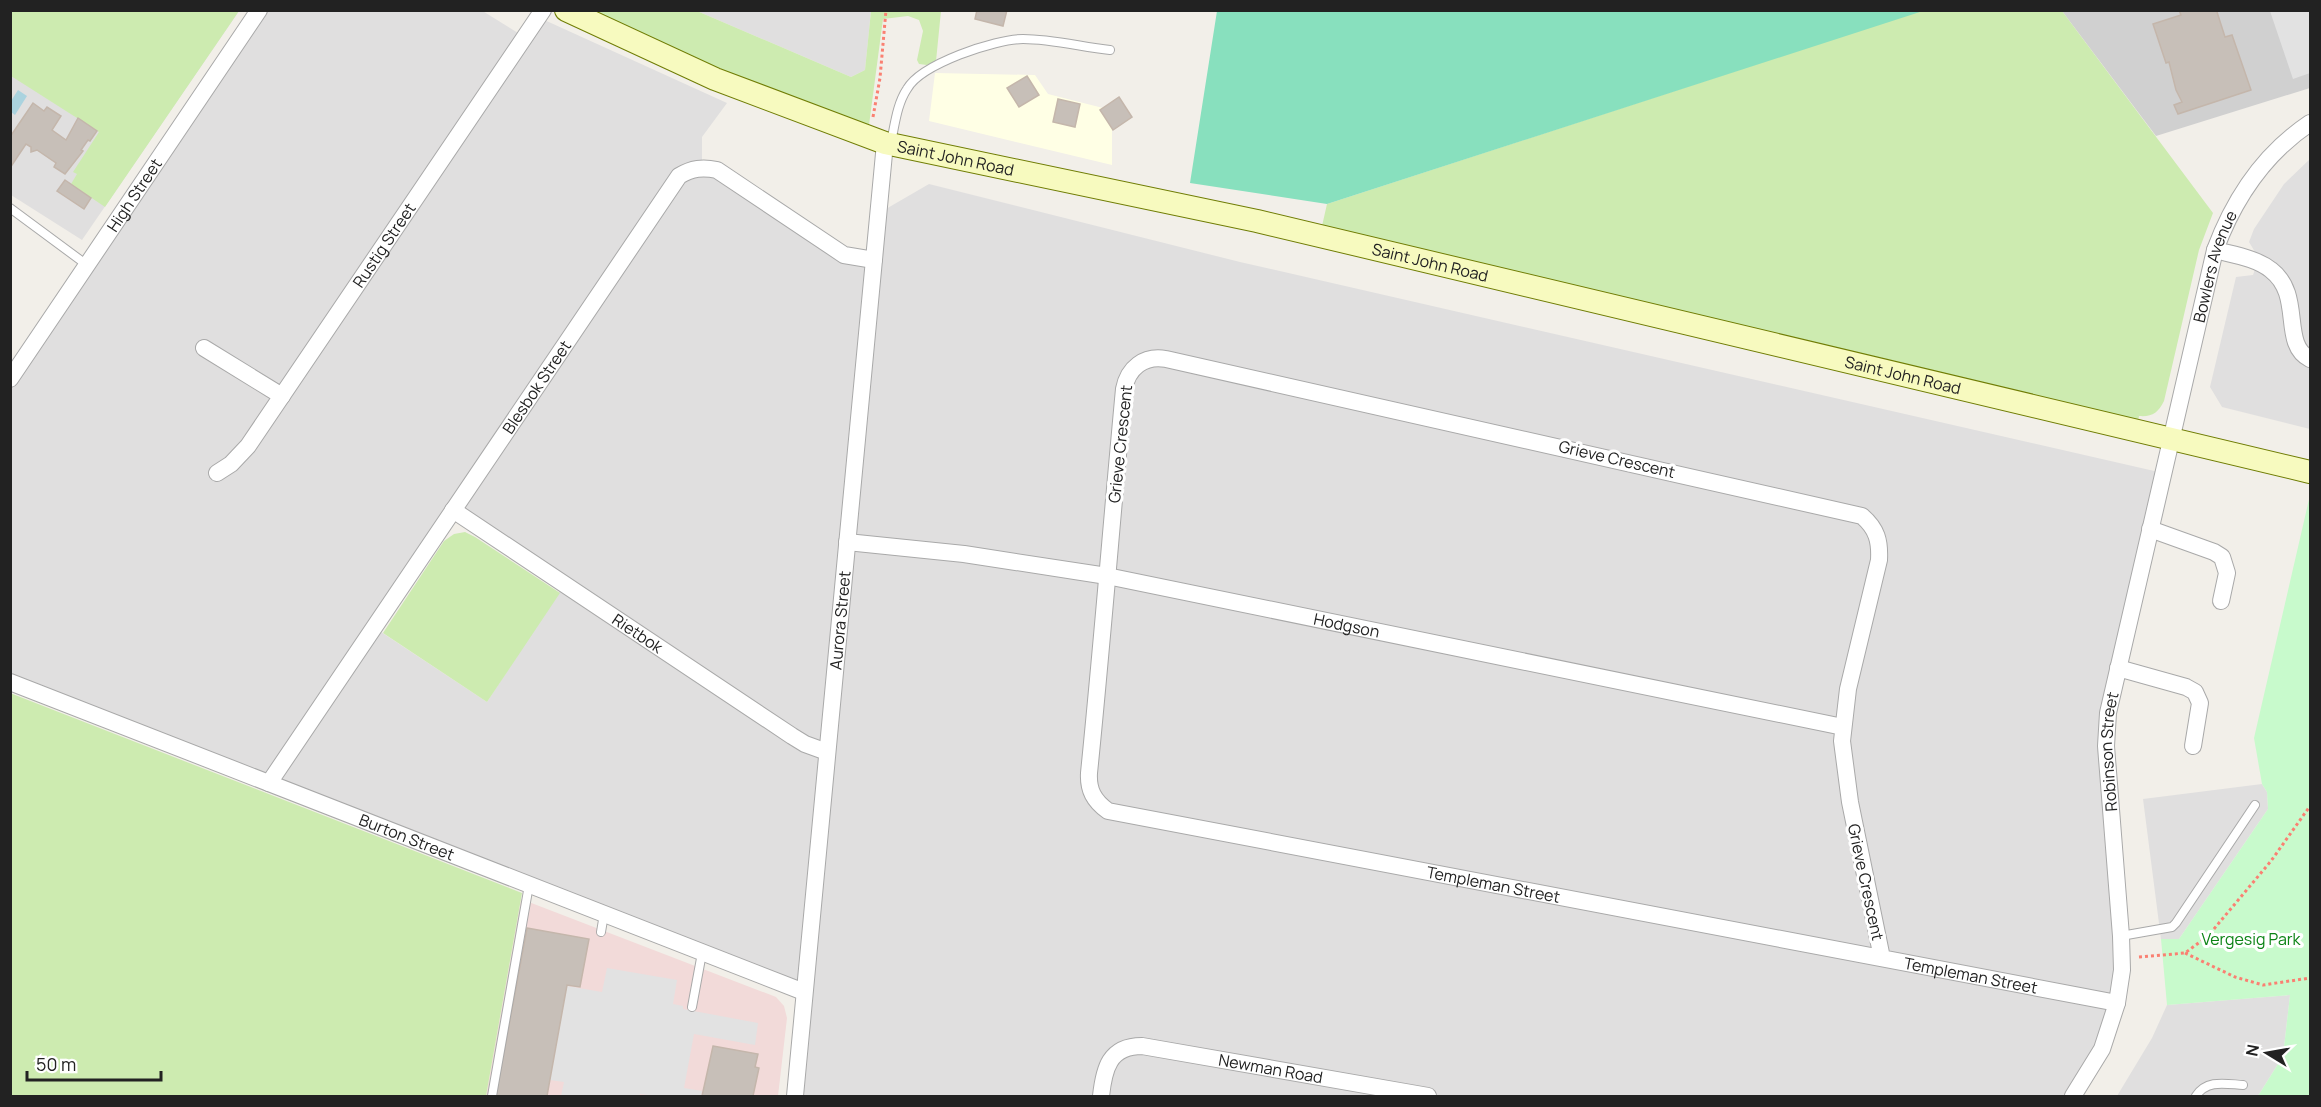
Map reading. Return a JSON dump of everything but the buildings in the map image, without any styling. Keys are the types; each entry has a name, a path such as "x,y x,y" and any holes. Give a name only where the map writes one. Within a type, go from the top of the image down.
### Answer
{"main road":[{"name":"Saint John Road","path":"567,10 715,79 882,141 1257,220 2310,472"}],"street":[{"name":"High Street","path":"10,379 260,10"},
{"name":"Rustig Street","path":"217,473 231,464 248,446 543,10"},
{"name":"Bowlers Avenue","path":"2171,439 2215,250 2232,210 2256,174 2288,141 2310,123"},
{"name":"Aurora Street","path":"795,1096 874,260 882,141"},
{"name":"Blesbok Street","path":"269,783 674,182 686,172 701,168 717,170 844,255 874,260"},
{"path":"2215,250 2257,262 2278,276 2290,300 2298,349 2310,359"},
{"path":"204,348 282,396"},
{"name":"Grieve Crescent","path":"1107,576 1126,380 1130,372 1144,361 1159,358 1862,516 1872,525 1877,534 1880,544 1879,560 1848,689 1843,727 1843,755 1850,802 1882,958"},
{"name":"Robinson Street","path":"2073,1096 2102,1049 2117,1003 2122,958 2106,746 2108,713 2171,439"},
{"name":"Rietbok","path":"453,510 792,736 826,752"},
{"path":"2150,529 2222,557 2227,573 2221,602"},
{"name":"Hodgson","path":"847,542 964,554 1107,576 1843,727"},
{"name":"Templeman Street","path":"1107,576 1089,780 1093,795 1108,811 2117,1003"},
{"path":"2118,668 2186,687 2195,692 2200,703 2193,746"},
{"name":"Burton Street","path":"10,682 804,993"},
{"name":"Newman Road","path":"1101,1096 1105,1069 1116,1054 1128,1047 1142,1046 1423,1096"}],"lane":[{"path":"882,141 914,79 931,68 959,56 1022,39 1110,50"},
{"path":"10,208 87,265"},
{"path":"2121,936 2172,927 2255,805"},
{"path":"492,1096 529,885"},
{"path":"601,932 604,915"},
{"path":"692,1007 702,953"},
{"path":"2196,1096 2210,1085 2243,1085"}],"path":[{"path":"882,141 880,78 886,10"},
{"path":"2122,958 2185,952 2208,936 2271,861 2310,806"},
{"path":"2185,952 2235,977 2263,985 2310,978"}],"shaded area":[{"path":"481,10 526,38 540,18 727,103 702,137 702,169 845,257 875,261 879,213 929,184 1240,262 2163,473 2109,702 2117,1004 2072,1096 796,1096 805,993 11,683 10,381 261,11","holes":["453,512 564,585 487,702 375,628"]},
{"path":"10,11 239,11 82,240 11,195"},
{"path":"697,11 871,11 865,70 851,77"},
{"path":"2062,11 2310,11 2310,88 2156,136"},
{"path":"2270,11 2310,11 2310,73 2293,79"},
{"path":"935,73 1035,75 1048,94 1103,108 1119,97 1132,117 1112,130 1112,165 929,121"},
{"path":"2310,159 2310,429 2222,407 2210,387 2236,277 2253,275 2260,254 2255,252 2249,242 2254,229 2284,184"},
{"path":"2262,784 2267,792 2268,809 2179,939 2161,939 2143,799"},
{"path":"521,899 776,997 784,1006 787,1018 778,1096 486,1096"},
{"path":"607,968 677,980 673,1004 683,1006 683,1009 758,1023 755,1045 694,1034 684,1088 702,1091 701,1096 640,1094 639,1096 561,1096 564,1082 550,1080 567,986 602,992"},
{"path":"2290,995 2283,1056 2258,1096 2117,1096 2152,1038 2167,1005"}],"green space":[{"path":"11,10 239,11 105,207 71,184 77,174 73,172 99,132 11,76"},
{"path":"1217,10 1923,11 1327,204 1190,183"},
{"path":"1923,10 2062,11 2213,213 2199,250 2164,401 2154,413 2139,416 2138,422 1322,226 1327,204"},
{"path":"592,11 697,11 851,77 865,70 871,11 941,11 936,61 927,65 919,64 917,60 923,31 919,20 908,16 883,19 869,125 715,67"},
{"name":"Vergesig Park","path":"2310,495 2310,1096 2258,1096 2283,1056 2290,995 2167,1005 2161,939 2179,939 2268,809 2267,792 2262,784 2254,738"},
{"path":"465,532 560,593 487,702 383,633 444,541 454,534"},
{"path":"10,693 522,893 486,1096 11,1096"}],"water":[{"path":"18,90 27,96 15,115 11,112 11,101"}]}
